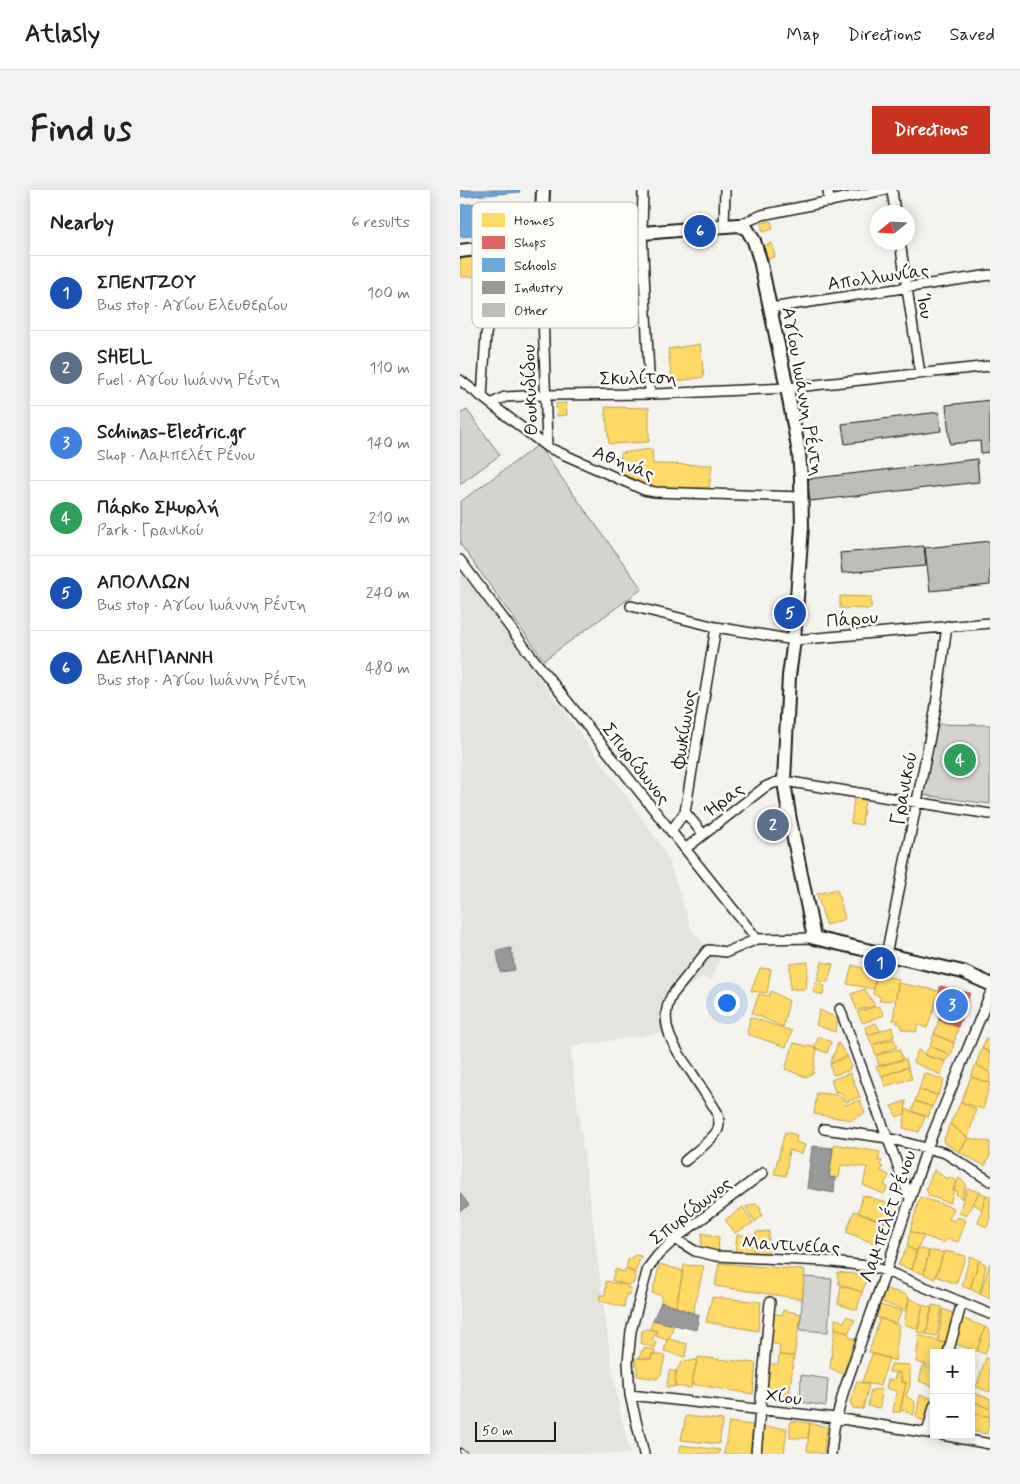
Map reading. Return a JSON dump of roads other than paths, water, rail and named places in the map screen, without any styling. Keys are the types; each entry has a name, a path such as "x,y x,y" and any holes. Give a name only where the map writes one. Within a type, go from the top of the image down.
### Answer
{"street":[{"path":"643,190 642,233 650,394"},
{"path":"724,226 725,190"},
{"path":"828,190 829,202"},
{"path":"638,233 738,225 746,220 762,215 884,190"},
{"path":"892,190 894,205"},
{"name":"Αγίου Ιωάννη Ρέντη","path":"738,225 746,229 757,250 799,453 802,497 784,781 788,810 814,938"},
{"name":"Ίου","path":"901,250 920,374"},
{"name":"Απολλωνίας","path":"770,308 990,275"},
{"path":"482,397 488,328"},
{"name":"Θουκυδίδου","path":"544,328 547,447"},
{"name":"Σκυλίτση","path":"492,404 505,398 545,395 650,394 787,388 990,366"},
{"name":"Αθηνάς","path":"460,380 547,447 633,486 655,492 802,497"},
{"name":"Σπυρίδωνος","path":"460,560 521,642 757,939"},
{"name":"Πάρου","path":"631,606 716,627 794,640 947,626 990,624"},
{"name":"Γρανικού","path":"886,955 934,712 947,626"},
{"name":"Φωκίωνος","path":"670,831 685,812 716,627"},
{"path":"784,781 990,814"},
{"name":"Ήρας","path":"685,849 765,787 784,781"},
{"path":"685,812 702,834"},
{"path":"685,1161 715,1134 719,1120 717,1112 670,1040 666,1019 668,1002 708,950 727,952 757,939 814,938 963,972 990,984"},
{"name":"Λαμπελέτ Ρένου","path":"831,1454 836,1418 844,1390 927,1148 990,994"},
{"path":"840,1009 910,1199"},
{"path":"824,1129 888,1138 945,1153 990,1181"},
{"name":"Σπυρίδωνος","path":"644,1454 630,1395 628,1362 631,1331 648,1268 658,1255 675,1239 763,1173"},
{"name":"Μαντινείας","path":"675,1239 695,1251 716,1256 831,1262 867,1266 886,1271 990,1314"},
{"path":"756,1454 770,1302"},
{"path":"949,1349 962,1302"},
{"name":"Χίου","path":"630,1395 836,1418 930,1433"},
{"path":"963,1439 990,1444"}],"railway":[{"path":"460,1450 466,1454"}],"place":[{"name":"ΔΕΛΗΓΙΑΝΝΗ","path":"700,231"},
{"name":"ΑΠΟΛΛΩΝ","path":"790,613"},
{"name":"Πάρκο Σµυρλή","path":"960,760"},
{"name":"SHELL","path":"773,825"},
{"name":"ΣΠΕΝΤΖΟΥ","path":"880,963"},
{"name":"Schinas-Electric.gr","path":"952,1005"}]}
